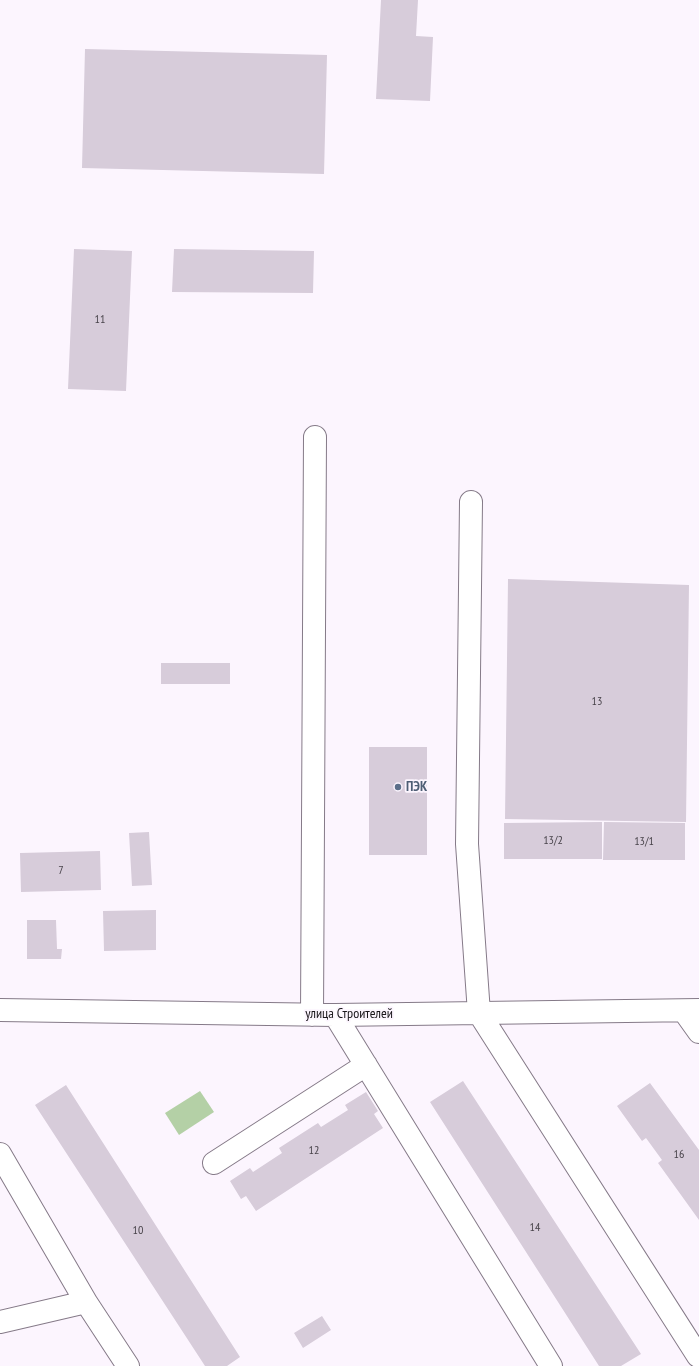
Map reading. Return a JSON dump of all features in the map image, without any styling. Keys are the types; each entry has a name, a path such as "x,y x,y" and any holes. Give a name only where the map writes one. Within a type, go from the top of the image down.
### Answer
{"street":[{"path":"312,1015 315,437"},
{"path":"471,502 467,844 479,1013 698,1356"},
{"name":"улица Строителей","path":"0,1010 312,1015 691,1010"},
{"path":"691,1010 699,1032"},
{"path":"335,1015 551,1366"},
{"path":"214,1162 366,1065"},
{"path":"0,1154 86,1302 128,1366"},
{"path":"0,1322 86,1302"}],"green space":[{"path":"200,1091 214,1112 179,1135 165,1113"}],"building":[{"path":"381,0 418,0 416,36 433,37 430,101 376,99"},
{"path":"85,49 327,55 324,174 82,168"},
{"path":"74,249 132,251 126,391 68,389"},
{"path":"174,249 314,251 313,293 172,292"},
{"path":"508,579 689,585 686,822 505,819"},
{"path":"161,663 230,663 230,684 161,684"},
{"path":"369,747 427,747 427,855 369,855"},
{"path":"602,822 602,859 504,859 504,823"},
{"path":"604,822 685,823 685,860 603,860"},
{"path":"149,832 152,885 132,886 129,833"},
{"path":"100,851 101,890 21,892 20,853"},
{"path":"156,910 156,950 104,951 103,911"},
{"path":"27,920 56,920 57,949 62,949 61,959 27,959"},
{"path":"463,1081 641,1354 621,1366 599,1366 430,1102"},
{"path":"650,1083 699,1150 699,1220 658,1163 662,1160 646,1138 642,1141 617,1106"},
{"path":"66,1085 240,1357 227,1366 205,1366 35,1105"},
{"path":"366,1092 378,1111 374,1114 383,1128 256,1211 246,1196 241,1199 230,1181 250,1168 253,1172 282,1153 279,1148 318,1123 321,1127 348,1110 345,1105"},
{"path":"322,1316 331,1330 303,1348 294,1333"}],"place":[{"name":"ПЭК","path":"398,787"}]}
